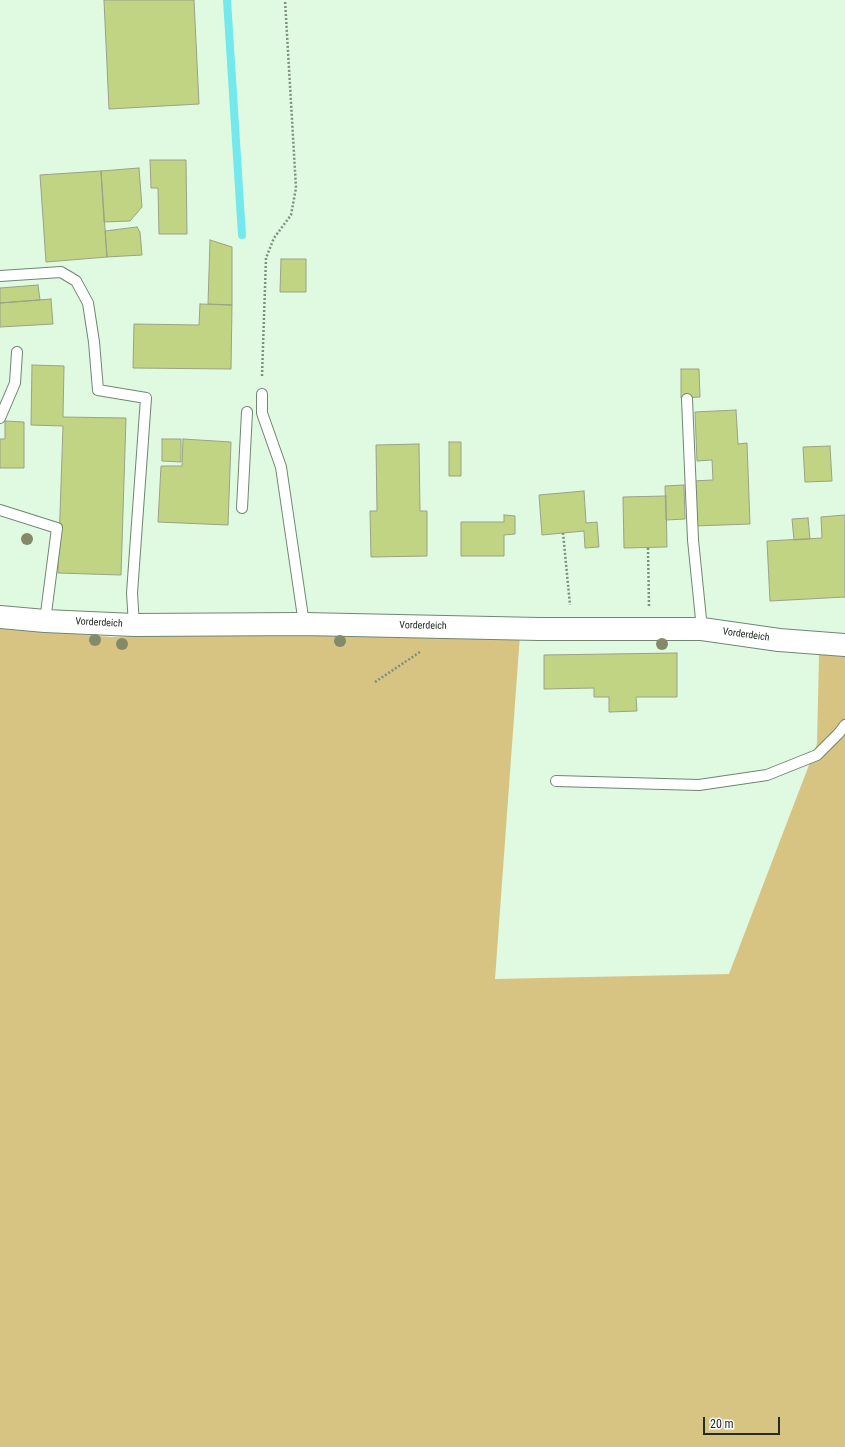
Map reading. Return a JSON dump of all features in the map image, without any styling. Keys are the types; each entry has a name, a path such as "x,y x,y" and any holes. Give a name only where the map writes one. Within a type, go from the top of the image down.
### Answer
{"street":[{"name":"Vorderdeich","path":"0,617 45,621 134,624 304,624 573,629 702,629 779,640 845,644"}],"lane":[{"path":"0,276 61,272 76,281 88,303 94,342 98,390 146,398 132,594 134,624"},
{"path":"0,418 15,383 17,352"},
{"path":"262,394 262,413 281,468 304,624"},
{"path":"687,399 693,540 702,629"},
{"path":"242,508 248,412"},
{"path":"0,510 57,528 45,621"},
{"path":"556,781 699,785 767,775 817,755 845,725"}],"path":[{"path":"262,394 266,258 274,238 291,215 296,188 285,0"},
{"path":"563,533 573,629"},
{"path":"648,548 650,628"},
{"path":"375,682 421,651 444,627"}],"shaded area":[{"path":"521,621 495,979 729,974 817,744 819,655 845,655 845,1447 0,1447 0,627 111,637"}],"building":[{"path":"104,0 194,0 199,104 109,109"},
{"path":"150,160 186,160 187,234 159,234 158,188 151,188"},
{"path":"139,168 142,207 130,221 104,222 101,171"},
{"path":"101,171 107,257 46,262 40,175"},
{"path":"137,227 140,232 142,255 107,257 105,231"},
{"path":"210,240 232,247 232,305 208,304"},
{"path":"281,259 306,259 306,292 280,292"},
{"path":"38,285 40,300 0,303 0,288"},
{"path":"51,299 53,324 0,327 0,303"},
{"path":"200,304 232,305 231,369 133,368 134,324 199,325"},
{"path":"32,365 64,366 63,417 126,418 121,575 58,573 63,426 31,425"},
{"path":"681,369 699,369 700,397 681,398"},
{"path":"736,410 738,444 747,443 750,524 694,526 692,481 713,480 712,460 697,461 695,412"},
{"path":"5,421 24,422 24,468 0,468 0,439 5,439"},
{"path":"162,439 181,439 181,462 162,461"},
{"path":"183,439 231,442 228,525 158,522 161,466 182,466"},
{"path":"449,442 461,442 461,476 449,476"},
{"path":"419,444 420,511 427,511 427,556 371,557 370,511 377,511 376,445"},
{"path":"830,446 832,481 805,482 803,447"},
{"path":"684,485 685,519 666,520 665,486"},
{"path":"584,491 586,523 597,522 599,547 585,548 584,531 542,535 539,495"},
{"path":"666,496 667,547 624,548 623,497"},
{"path":"504,515 515,516 515,534 504,535 504,556 461,556 461,522 504,522"},
{"path":"845,515 845,597 770,601 767,541 822,538 821,517"},
{"path":"808,518 810,539 794,540 792,519"},
{"path":"677,653 677,697 636,697 637,711 609,712 609,697 594,697 594,688 544,689 544,655"}],"waterway":[{"path":"227,0 242,235"}]}
